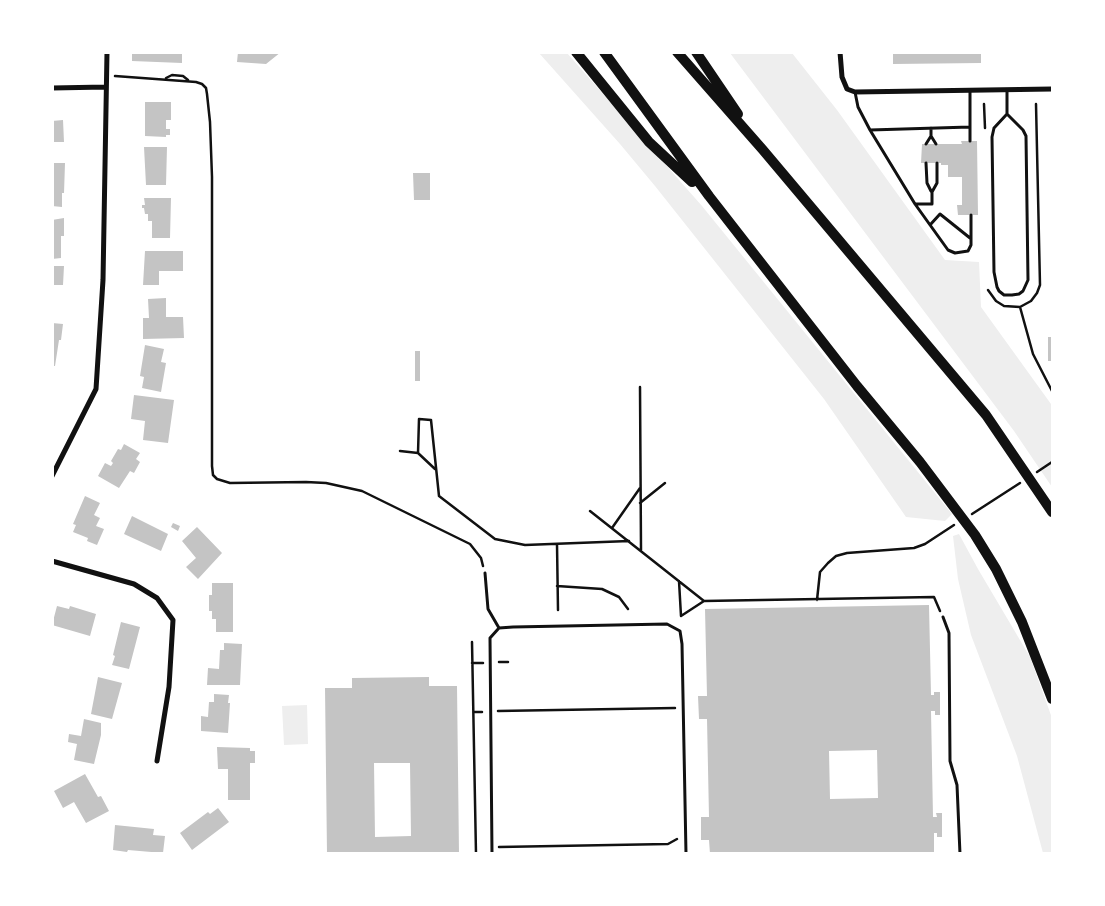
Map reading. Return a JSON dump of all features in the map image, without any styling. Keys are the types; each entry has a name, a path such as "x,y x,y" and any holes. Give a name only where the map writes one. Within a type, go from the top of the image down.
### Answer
{"highway":[{"path":"576,52 649,142 709,196"},
{"path":"604,52 709,196 857,386 920,462 975,535 996,569 1022,622 1052,699"},
{"path":"677,52 986,415 1052,512"},
{"path":"696,52 762,150"}],"street":[{"path":"52,476 96,389 103,280 107,52"},
{"path":"840,52 842,77 847,89 855,92 1052,89"},
{"path":"52,88 106,87"},
{"path":"52,560 134,584 157,598 172,620 169,687 157,762"}],"lane":[{"path":"970,89 970,141"},
{"path":"1007,89 1007,114 994,128 992,137 994,272 999,291 1004,295 1016,295 1024,291 1028,280 1026,136 1024,130 1007,114"},
{"path":"855,92 858,107 870,130 915,204 948,250 955,253 968,251 971,245 971,215"},
{"path":"870,130 970,126"},
{"path":"931,128 931,136 936,144"},
{"path":"926,144 931,136"},
{"path":"915,204 932,204 932,192 927,183 926,163"},
{"path":"932,192 937,183 937,163"},
{"path":"930,225 940,214 971,239"},
{"path":"485,573 488,609 499,628"},
{"path":"943,617 949,633 950,761 957,785 960,854"},
{"path":"492,854 490,638 499,628 667,624 680,631 682,644 686,854"}],"path":[{"path":"106,75 190,81 202,84 206,88 210,122 212,187 212,466 217,479 230,483 326,483 362,492 470,544 481,558 485,573"},
{"path":"984,104 985,132"},
{"path":"987,285 989,293 996,301 1004,306 1020,307 1031,301 1040,285 1036,104"},
{"path":"1016,295 1033,354 1052,391"},
{"path":"640,386 640,550"},
{"path":"418,453 419,419 431,420 439,496 495,539 525,545 629,541"},
{"path":"400,451 418,453 437,470"},
{"path":"1036,473 1052,462"},
{"path":"970,515 1028,478"},
{"path":"640,503 665,483"},
{"path":"612,528 640,488"},
{"path":"590,512 704,601"},
{"path":"818,600 820,572 836,556 847,553 914,548 925,544 962,521"},
{"path":"557,544 558,610"},
{"path":"679,581 682,616 704,601 934,597 943,617"},
{"path":"558,586 602,589 619,597 628,609"},
{"path":"472,642 476,854"},
{"path":"474,712 669,708 683,706"},
{"path":"492,847 668,844 686,834"}],"shaded area":[{"path":"539,53 567,53 702,206 952,514 945,521 906,517 824,399 655,186"},
{"path":"730,53 792,53 837,110 945,260 979,262 981,307 1051,404 1052,487 1014,431"},
{"path":"959,534 1030,657 1052,718 1052,853 1043,853 1017,756 971,635 958,579 953,536"},
{"path":"307,705 308,744 284,745 282,706"}],"building":[{"path":"132,52 182,52 182,63 132,61"},
{"path":"238,52 281,52 266,64 237,62"},
{"path":"893,52 981,52 981,63 893,64"},
{"path":"145,102 171,102 171,120 166,120 166,129 170,129 170,135 166,135 166,137 145,136"},
{"path":"63,120 64,142 52,142 52,121"},
{"path":"961,141 977,141 978,215 958,215 957,205 962,205 962,177 948,177 948,165 921,163 922,144 962,144"},
{"path":"144,147 167,147 166,185 146,185"},
{"path":"52,163 65,163 62,207 52,206"},
{"path":"413,173 430,173 430,200 414,200"},
{"path":"144,198 171,198 170,238 152,238 152,221 148,221 148,214 145,214 144,208 142,208 142,205 145,205"},
{"path":"64,218 64,236 61,236 61,258 52,259 52,220"},
{"path":"145,251 183,251 183,271 159,271 159,285 143,285"},
{"path":"52,266 64,266 63,285 52,285"},
{"path":"166,298 166,317 183,317 184,338 143,339 143,318 149,318 148,299"},
{"path":"52,323 63,324 55,366 52,366"},
{"path":"1048,337 1052,337 1052,361 1048,361"},
{"path":"145,345 164,349 161,362 166,363 161,392 142,388 144,377 140,376"},
{"path":"415,351 420,351 420,381 415,381"},
{"path":"134,395 174,400 168,443 143,440 145,421 131,419"},
{"path":"124,444 140,453 136,459 140,462 134,473 130,471 119,488 98,476 105,463 111,466 113,463 111,461 118,449 121,450"},
{"path":"85,496 100,503 94,515 100,518 96,526 104,529 97,545 87,541 88,538 73,532 76,525 73,524"},
{"path":"132,516 168,534 161,551 124,534"},
{"path":"173,523 180,526 178,531 171,527"},
{"path":"197,527 222,553 198,579 186,567 196,558 182,541"},
{"path":"212,583 233,583 233,632 216,632 216,619 212,619 212,611 209,611 209,595 212,595"},
{"path":"929,605 931,695 934,695 934,692 940,692 940,715 935,715 935,711 931,711 933,817 937,817 936,813 942,813 942,837 937,837 937,833 934,833 934,854 710,854 709,840 701,840 701,817 709,817 707,719 699,719 698,696 707,696 705,609","holes":["877,750 878,798 830,799 829,751"]},
{"path":"57,606 69,609 70,606 96,614 90,636 52,625"},
{"path":"121,622 140,627 129,669 112,665"},
{"path":"224,643 242,644 240,685 207,685 208,668 219,669 220,650 224,650"},
{"path":"98,677 122,683 112,719 91,714"},
{"path":"429,677 429,686 457,686 459,854 327,854 325,688 352,688 352,678","holes":["374,763 410,763 411,836 375,837"]},
{"path":"214,694 229,695 228,733 201,731 201,716 208,717 209,702 214,702"},
{"path":"84,719 101,723 101,735 94,764 74,760 77,744 68,742 69,734 81,736"},
{"path":"217,747 250,748 250,751 255,751 255,763 250,763 250,800 228,800 228,769 218,769"},
{"path":"85,774 98,797 101,796 109,811 86,823 74,802 63,808 54,791"},
{"path":"218,808 229,822 192,850 180,833 208,812 210,814"},
{"path":"115,825 154,829 153,835 165,836 163,853 113,850"}]}
